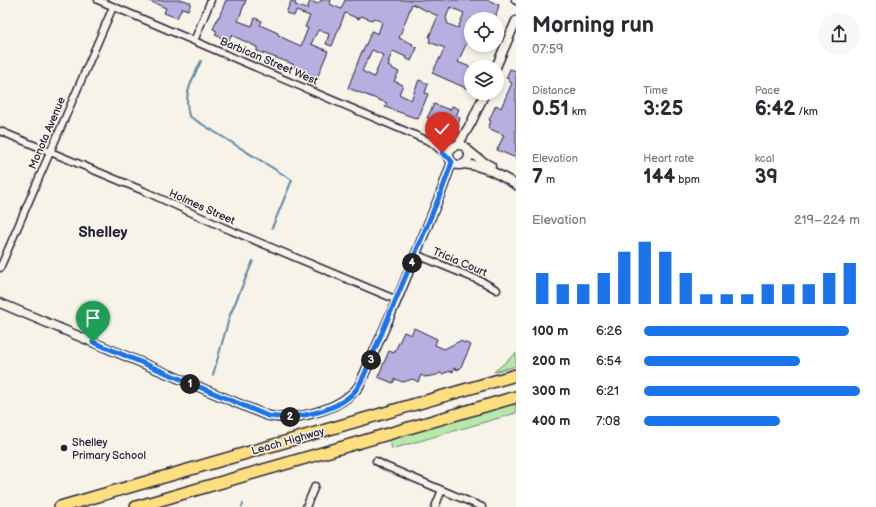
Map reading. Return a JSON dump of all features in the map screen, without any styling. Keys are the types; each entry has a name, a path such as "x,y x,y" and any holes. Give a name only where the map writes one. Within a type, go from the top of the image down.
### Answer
{"highway":[{"name":"Leach Highway","path":"60,507 516,375"},
{"name":"Leach Highway","path":"136,507 516,397"}],"street":[{"name":"Barbican Street West","path":"98,0 431,142 468,149 480,160 516,178"},
{"path":"194,41 211,0"},
{"name":"Monota Avenue","path":"0,268 113,6"},
{"path":"499,60 516,21"},
{"path":"481,100 471,124 449,152 456,162 479,166 493,171 516,185"},
{"path":"456,162 468,160 471,124"},
{"name":"Holmes Street","path":"0,131 397,300"},
{"name":"Barbican Street West","path":"431,142 456,162"},
{"path":"0,303 268,416 289,418 334,406 345,400 359,386 397,300 442,190 456,162"},
{"name":"Tricia Court","path":"415,254 483,282 497,290"},
{"path":"376,461 482,507"},
{"path":"306,507 315,486"},
{"path":"435,507 442,490"}],"green space":[{"path":"516,353 516,366 494,372"},
{"path":"516,401 516,413 392,449 389,438"}],"building":[{"path":"147,0 184,0 191,3 188,10 182,8 177,18 164,13 166,8"},
{"path":"226,0 246,0 238,21 252,26 255,18 262,21 260,25 301,46 308,28 305,27 310,16 296,11 294,16 286,13 291,1 296,3 295,5 307,9 310,1 318,4 321,0 331,0 330,4 341,9 345,0 488,0 499,5 497,12 464,12 464,13 464,49 458,62 464,64 464,87 432,73 445,48 429,42 429,37 438,16 412,4 399,38 413,44 412,46 417,48 411,61 393,51 388,62 390,62 388,66 399,72 394,81 403,85 399,94 411,100 419,80 428,84 425,93 428,94 418,119 385,107 387,103 348,88 362,51 372,31 378,34 382,22 373,18 372,20 361,16 359,19 345,13 332,46 326,44 329,34 318,30 311,44 328,51 317,78 292,66 293,64 257,51 257,47 231,35 229,41 215,35 217,31 213,29","holes":["450,7 464,13 458,28 448,24 446,18","372,50 383,55 374,77 362,71"]},
{"path":"510,69 516,71 516,158 497,150 504,135 488,128 491,121 489,120 496,105 501,108 512,83 506,78"},
{"path":"434,104 450,110 452,106 459,109 456,116 460,118 459,126 456,133 448,136 441,133 443,130 434,126 436,122 427,118"},
{"path":"414,328 437,339 435,345 444,349 460,341 471,345 460,369 458,368 458,370 454,368 453,372 451,371 443,374 439,373 437,375 425,377 421,375 418,382 413,379 403,382 395,379 393,383 378,377 389,351 394,353 404,332 411,335"}],"waterway":[{"path":"201,61 189,87 187,101 189,116 292,180 272,228"},
{"path":"213,375 230,315 253,261"}],"place":[{"name":"Shelley Primary School","path":"64,448"}],"district":[{"name":"Shelley","path":"103,232"}],"route":[{"path":"93,342 268,416 289,418 314,412 340,403 359,386 397,300 442,190 452,162 442,153"}]}
